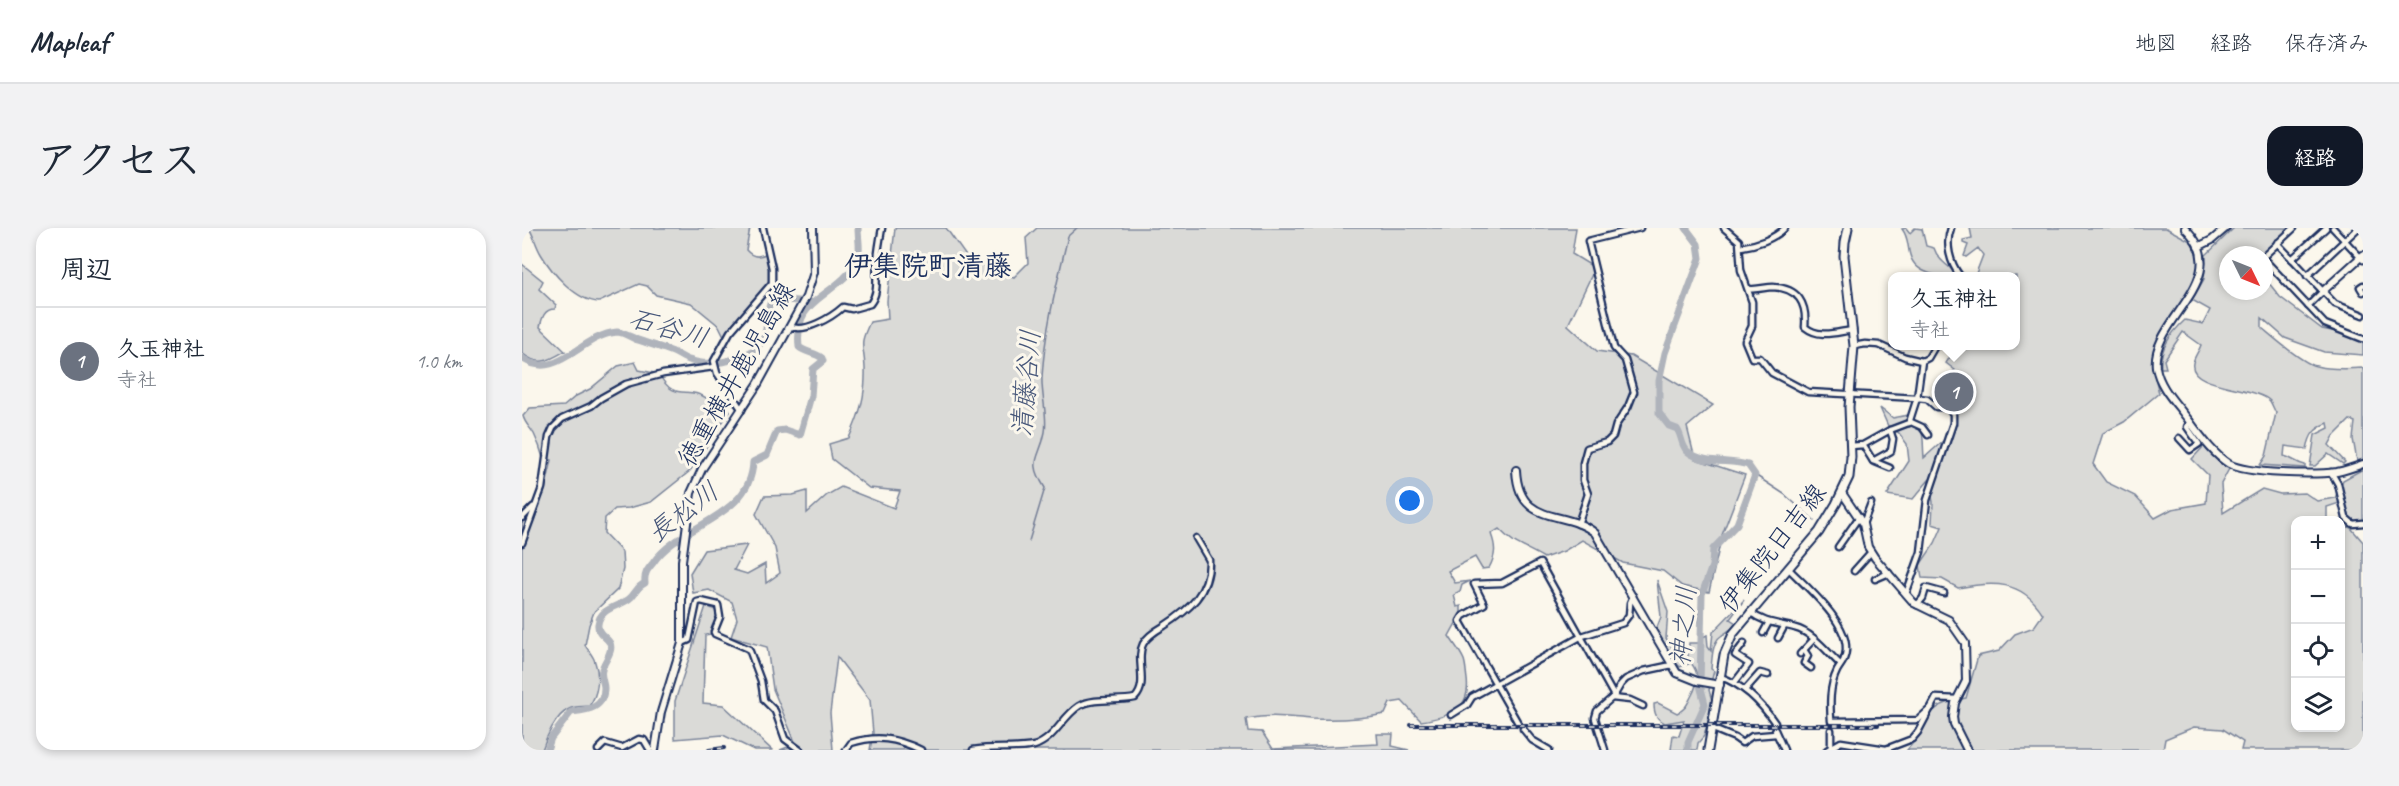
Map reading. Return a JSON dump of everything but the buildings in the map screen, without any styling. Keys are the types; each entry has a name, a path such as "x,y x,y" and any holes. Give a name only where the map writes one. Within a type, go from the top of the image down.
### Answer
{"main road":[{"name":"徳重横井鹿児島線","path":"655,750 661,712 682,643 684,545 689,500 697,479 795,328 814,272 813,228"},
{"name":"伊集院日吉線","path":"1708,750 1728,644 1737,627 1818,532 1850,477 1850,393 1854,346 1844,256 1848,228"},
{"path":"2185,228 2199,247 2201,262 2198,278 2162,340 2156,359 2158,374 2163,386 2217,454 2237,467 2257,471 2331,472 2363,464"},
{"path":"2199,247 2226,228"},
{"path":"2322,292 2362,257"},
{"path":"1516,470 1517,486 1524,500 1532,507 1546,516 1578,524 1594,533 1672,665 1683,676 1720,685"},
{"path":"1842,493 1863,524 1871,552 1917,605 1949,620 1965,643 1966,681 1953,710 1954,724 1967,750"}],"street":[{"path":"714,364 730,332 772,283 772,268 763,228"},
{"path":"795,328 819,322 843,307 852,309 870,304 878,279 877,263 882,228"},
{"path":"1578,524 1588,494 1583,480 1583,463 1587,448 1607,442 1613,436 1616,425 1628,407 1634,392 1625,360 1614,348 1588,241 1640,228"},
{"path":"1724,228 1737,239 1741,247 1741,270 1752,302 1752,326 1745,341 1752,358 1760,358 1772,373 1808,392 1927,399 1936,407 1948,407 1953,414 1953,423 1927,500 1921,552 1906,594"},
{"path":"1741,247 1751,246 1778,235 1785,228"},
{"path":"1951,228 1948,235 1949,246 1952,264 1957,272"},
{"path":"2273,248 2294,228"},
{"path":"2292,259 2326,228"},
{"path":"2333,228 2362,257"},
{"path":"2307,276 2358,228"},
{"path":"2277,243 2339,307 2363,315"},
{"path":"2273,268 2325,324 2363,339"},
{"path":"2363,285 2360,287 2363,291"},
{"path":"1749,289 1760,290 1774,287 1796,294 1803,301 1806,314 1805,327 1813,334 1853,330"},
{"path":"2308,306 2322,292"},
{"path":"1854,346 1879,345 1888,349"},
{"path":"1890,350 1922,361 1928,358 1932,350"},
{"path":"1909,423 1917,398 1922,361"},
{"path":"714,364 742,410"},
{"path":"522,543 544,476 549,437 553,428 562,419 591,406 626,384 714,364"},
{"path":"2179,438 2190,450 2199,444 2187,427 2190,421"},
{"path":"1851,446 1863,445 1890,430 1909,423 1917,423 1928,435"},
{"path":"1873,461 1891,451 1893,439 1890,430"},
{"path":"1863,445 1873,461 1890,468"},
{"path":"2331,472 2338,484 2346,518 2353,524 2363,523"},
{"path":"1863,524 1871,503"},
{"path":"522,518 535,505"},
{"path":"1838,547 1859,517"},
{"path":"973,750 1034,746 1057,731 1078,707 1088,703 1135,698 1140,693 1141,687 1141,654 1144,643 1157,630 1187,609 1201,595 1205,586 1209,560 1196,538"},
{"path":"1854,571 1871,552"},
{"path":"1518,723 1460,621 1462,616 1485,604 1474,584 1502,583 1540,563 1582,636 1613,697"},
{"path":"1788,568 1799,581 1810,588 1832,614 1845,642 1845,657 1831,689 1831,722 1918,720 1932,707"},
{"path":"1875,579 1889,573"},
{"path":"1917,605 1923,598 1926,588 1944,593"},
{"path":"1451,715 1467,705 1472,697 1582,636 1625,621 1629,615 1633,596"},
{"path":"682,643 689,640 697,603 701,600 718,604 720,617 714,632 716,635 745,646 751,652 761,681 764,700 775,711 785,740 800,750"},
{"path":"1750,612 1769,622 1796,628 1814,639 1840,664"},
{"path":"1763,633 1769,622"},
{"path":"1778,639 1785,627"},
{"path":"1811,668 1804,663 1808,656 1802,652 1814,639"},
{"path":"1744,643 1735,655 1756,666"},
{"path":"1735,682 1749,664"},
{"path":"1605,750 1595,718 1597,711 1613,697 1621,684 1633,675 1672,665"},
{"path":"1745,690 1760,673 1768,675"},
{"path":"1721,676 1735,682 1745,690 1775,723"},
{"path":"1613,697 1630,700 1643,706"},
{"path":"1829,749 1841,742 1886,749 1912,739 1936,698 1957,699"},
{"path":"1523,729 1532,740 1550,750"},
{"path":"1713,729 1742,743 1752,736 1775,732 1784,750"},
{"path":"1829,749 1831,730"},
{"path":"846,750 851,743 882,737 909,744 921,750"},
{"path":"598,750 605,743 622,748 639,739 644,740 650,750"}],"shaded area":[{"path":"529,228 750,228 746,250 756,256 767,253 770,272 768,285 724,336 719,326 691,303 656,295 647,286 639,284 599,302 582,297 566,285 551,269 539,251"},
{"path":"895,228 946,228 968,259 1014,277 1028,263 1026,238 1037,228 1576,228 1572,254 1595,268 1568,325 1597,351 1631,356 1713,405 1687,427 1695,459 1745,475 1722,535 1709,592 1682,586 1663,571 1623,563 1582,540 1564,551 1544,558 1515,542 1499,529 1491,534 1494,551 1489,568 1482,569 1475,557 1448,571 1455,583 1470,581 1462,585 1460,592 1454,595 1457,607 1461,606 1461,614 1449,636 1464,660 1467,679 1465,698 1455,710 1440,717 1421,721 1402,701 1390,703 1385,714 1367,717 1320,719 1271,716 1246,719 1248,731 1262,732 1273,749 1378,744 1377,734 1393,734 1392,746 1409,750 870,750 873,733 870,700 837,657 830,713 833,750 780,750 796,744 773,689 767,647 731,637 737,619 732,602 709,590 693,593 690,573 704,550 747,545 734,570 747,574 765,564 766,583 780,573 775,548 756,514 764,496 793,495 807,491 807,513 827,495 841,487 894,508 900,491 869,488 832,459 829,444 849,438 863,396 864,336 870,322 888,319 887,301"},
{"path":"1906,228 1910,233 1915,228 1922,229 1926,246 1934,248 1941,260 1954,272 1926,272 1918,267 1910,255 1907,239 1902,229"},
{"path":"1970,228 2166,228 2194,245 2199,256 2197,277 2154,356 2153,370 2159,393 2124,422 2103,433 2093,464 2106,482 2135,496 2155,518 2172,509 2206,503 2208,475 2192,459 2204,446 2230,467 2221,484 2223,513 2262,489 2280,494 2305,493 2317,501 2335,498 2343,480 2363,469 2363,520 2356,523 2349,520 2345,509 2339,503 2327,507 2327,516 2291,516 2291,732 2345,732 2345,526 2351,528 2363,542 2363,750 2241,750 2243,742 2223,729 2194,727 2165,739 2163,750 1907,750 1934,710 1951,701 1966,698 1978,656 1999,651 2015,634 2034,627 2043,614 2026,595 2006,586 1983,584 1958,588 1942,579 1922,578 1920,565 1935,543 1942,527 1932,524 1933,502 1929,480 1913,499 1887,495 1909,461 1907,444 1899,433 1888,426 1880,408 1893,418 1908,415 1914,420 1921,429 1924,458 1954,431 1951,406 1941,385 1955,370 1946,363 1954,350 2020,350 2020,272 1977,272 1983,255 1978,248 1966,257 1964,256 1968,245 1963,243 1963,240 1972,238"},
{"path":"2234,228 2291,228 2271,246 2219,246 2219,300 2273,300 2273,288 2280,297 2322,329 2342,333 2363,343 2363,355 2324,352 2285,338 2262,318 2262,328 2288,350 2310,364 2334,369 2363,368 2363,459 2357,461 2353,439 2355,422 2350,420 2334,436 2329,445 2345,462 2343,464 2328,454 2315,466 2310,466 2315,435 2329,428 2328,423 2313,433 2307,449 2285,446 2284,456 2305,465 2305,468 2260,465 2266,456 2276,413 2270,401 2251,392 2211,382 2201,377 2194,371 2193,363 2201,345 2183,332 2164,360 2166,368 2161,368 2162,354 2171,335 2185,320 2203,324 2210,310 2192,300 2204,279 2206,255"},
{"path":"522,264 543,281 539,289 556,305 555,309 544,315 540,327 565,351 544,361 534,360 522,353"},
{"path":"635,362 639,370 659,374 670,388 676,391 694,393 708,399 719,395 730,411 690,471 651,502 615,509 605,518 604,533 622,552 623,569 618,589 594,612 589,625 585,645 597,667 597,685 594,696 589,706 571,708 560,716 542,750 522,750 522,514 540,495 544,494 552,460 543,458 535,437 523,416 530,408 564,406 576,396 590,389 618,366"},
{"path":"1657,580 1668,612 1666,638 1681,660 1688,658 1689,643 1702,643 1703,637 1707,635 1708,647 1711,651 1713,632 1744,600 1730,619 1736,623 1718,639 1714,646 1711,669 1714,671 1709,690 1713,704 1704,736 1698,743 1697,750 1671,750 1673,735 1679,736 1684,720 1665,723 1658,718 1654,710 1654,704 1658,703 1677,713 1688,703 1697,683 1696,671 1691,663 1680,667 1656,630 1661,617"},
{"path":"706,606 720,612 715,633 705,635 703,703 723,705 772,750 754,750 723,735 675,739 675,701"}],"waterway":[{"name":"長松川","path":"547,750 551,738 571,712 594,707 601,700 604,688 602,672 611,646 598,627 602,614 629,599 645,583 648,570 665,550 712,519 740,496 749,481 753,462 767,455 777,431 785,430 800,435 811,396 813,369 823,361 819,356 799,347 801,322 810,306 856,265 859,252 858,228"},
{"name":"清藤谷川","path":"1029,541 1045,488 1037,471 1036,460 1046,425 1042,384 1046,341 1068,236 1077,228"},
{"name":"神之川","path":"1686,228 1698,244 1700,258 1665,353 1659,381 1659,413 1669,426 1677,429 1687,451 1709,460 1748,465 1755,475 1737,524 1713,549 1712,566 1702,594 1700,685 1705,704 1688,742 1688,750"},
{"name":"石谷川","path":"522,358 534,364 546,365 558,362 592,341 617,332 696,362 726,361 747,354 762,341 769,305 773,299 810,302"},
{"path":"1755,475 1784,494 1815,521"}],"railway":[{"path":"1411,725 1878,725"},
{"path":"709,750 724,748"}],"place":[{"name":"久玉神社","path":"1954,392"}],"district":[{"name":"伊集院町清藤","path":"928,265"}]}
